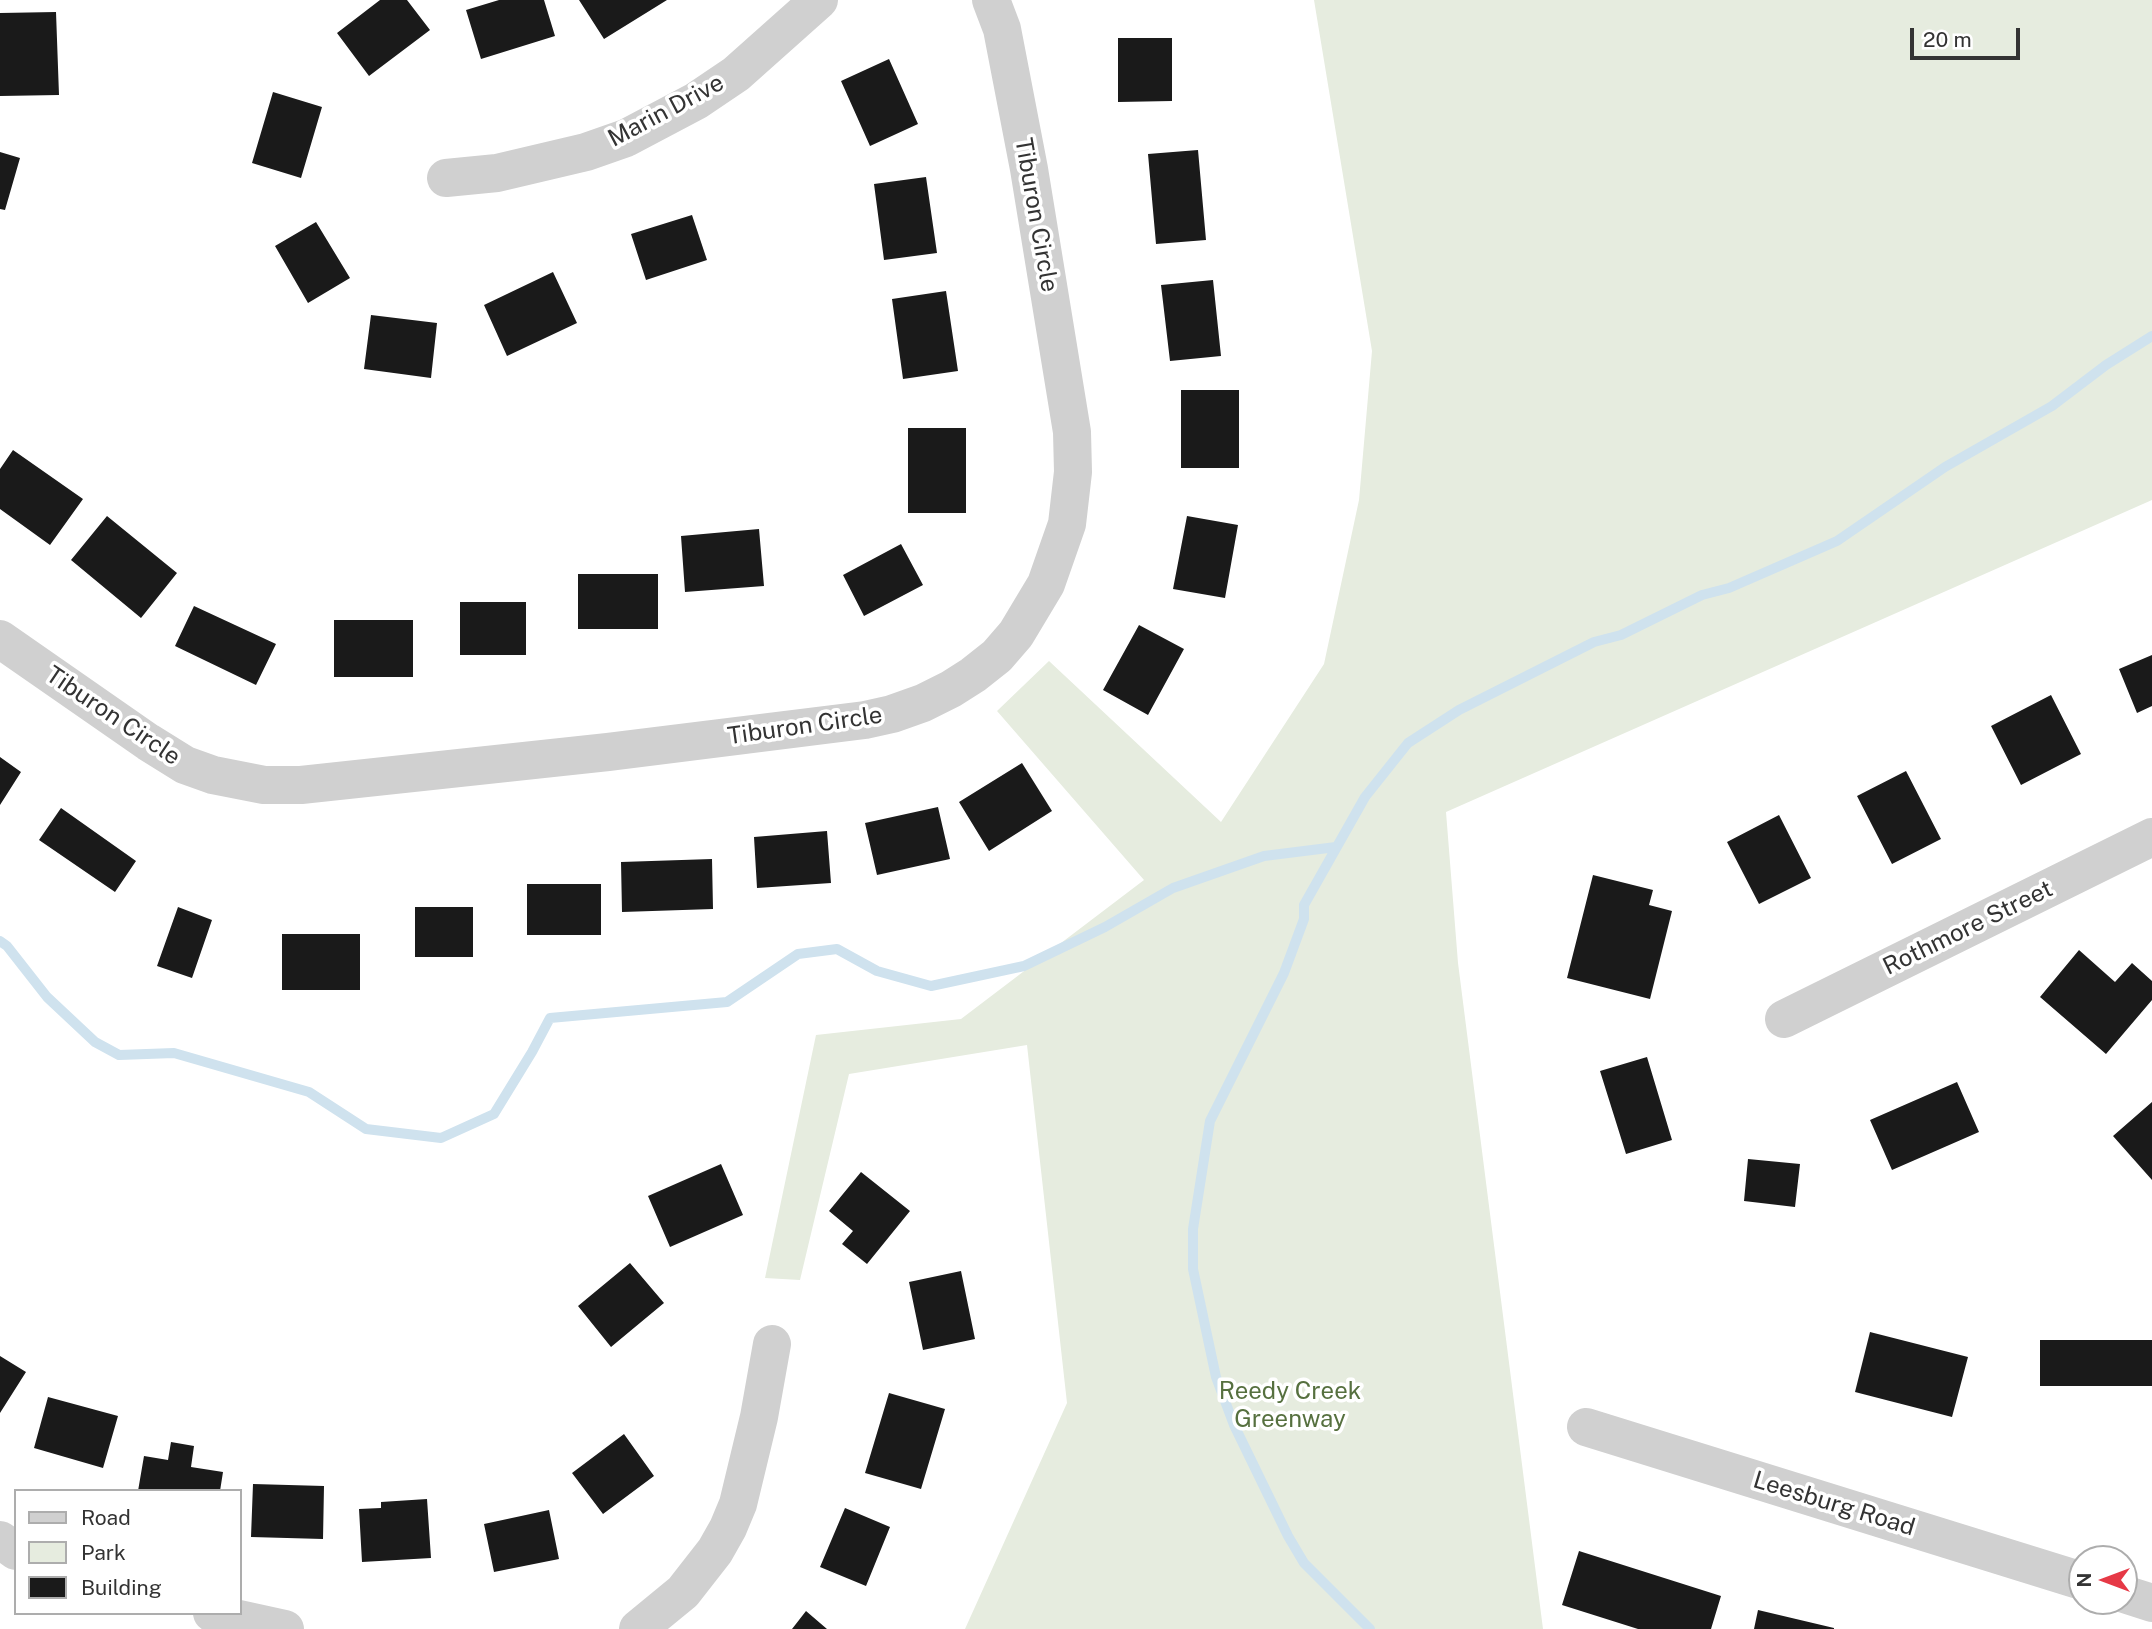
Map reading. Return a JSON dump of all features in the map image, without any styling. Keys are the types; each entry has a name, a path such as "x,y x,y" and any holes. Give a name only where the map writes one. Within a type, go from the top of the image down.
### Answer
{"street":[{"name":"Marin Drive","path":"446,178 497,173 586,152 626,138 696,101 736,74 819,0"},
{"name":"Tiburon Circle","path":"0,639 185,765 213,775 264,785 301,785 608,752 865,720 922,703 973,675 997,656 1016,634 1046,584 1067,524 1073,472 1072,432 1029,169 1002,29 991,0"},
{"name":"Rothmore Street","path":"1784,1019 2152,837"},
{"path":"638,1629 683,1592 715,1551 728,1528 738,1504 756,1429 772,1344"},
{"name":"Leesburg Road","path":"1586,1427 2068,1577"},
{"path":"221,1615 285,1629"}],"green space":[{"name":"Reedy Creek Greenway","path":"1314,0 2152,0 2152,500 1446,812 1458,963 1543,1629 965,1629 1067,1403 1027,1045 849,1074 800,1280 765,1278 816,1035 961,1019 1144,880 997,711 1049,661 1221,822 1324,664 1359,500 1372,351"}],"building":[{"path":"380,0 407,0 430,30 369,76 337,33"},
{"path":"499,0 544,0 555,36 481,59 466,10"},
{"path":"579,0 667,0 604,39"},
{"path":"56,12 59,95 0,96 0,13"},
{"path":"1118,38 1172,38 1172,101 1118,102"},
{"path":"889,59 918,124 870,146 841,81"},
{"path":"273,92 322,107 301,178 252,163"},
{"path":"1198,150 1206,240 1156,244 1148,154"},
{"path":"0,152 20,158 5,210 0,209"},
{"path":"926,177 937,253 884,260 874,184"},
{"path":"692,215 707,260 646,280 631,234"},
{"path":"316,222 350,278 308,303 275,246"},
{"path":"553,272 577,323 507,356 484,305"},
{"path":"1213,280 1221,356 1170,361 1161,285"},
{"path":"946,291 958,371 903,379 892,299"},
{"path":"371,315 437,323 431,378 364,369"},
{"path":"1181,390 1239,390 1239,468 1181,468"},
{"path":"908,428 966,428 966,513 908,513"},
{"path":"13,450 83,499 50,545 0,509 0,469"},
{"path":"107,516 177,573 141,618 71,560"},
{"path":"1187,516 1238,525 1225,598 1173,589"},
{"path":"759,529 764,586 685,592 681,536"},
{"path":"901,544 923,585 864,616 843,575"},
{"path":"578,574 658,574 658,629 578,629"},
{"path":"460,602 526,602 526,655 460,655"},
{"path":"194,606 276,644 256,685 175,646"},
{"path":"334,620 413,620 413,677 334,677"},
{"path":"1139,625 1184,649 1148,715 1103,690"},
{"path":"2152,655 2152,706 2137,713 2119,669"},
{"path":"2051,695 2081,754 2021,785 1991,726"},
{"path":"0,757 21,772 0,805"},
{"path":"1022,763 1052,811 989,851 959,802"},
{"path":"1906,771 1941,839 1892,864 1857,796"},
{"path":"938,807 950,859 877,875 865,823"},
{"path":"61,808 136,861 115,892 39,840"},
{"path":"1779,815 1811,878 1759,904 1727,842"},
{"path":"827,831 831,883 757,888 754,837"},
{"path":"712,859 713,909 622,912 621,862"},
{"path":"1593,875 1653,890 1649,905 1672,911 1650,999 1567,978"},
{"path":"527,884 601,884 601,935 527,935"},
{"path":"178,907 212,920 192,978 157,966"},
{"path":"415,907 473,907 473,957 415,957"},
{"path":"282,934 360,934 360,990 282,990"},
{"path":"2079,950 2115,982 2132,963 2152,981 2152,1000 2106,1054 2040,997"},
{"path":"1647,1057 1672,1140 1626,1154 1600,1071"},
{"path":"1957,1082 1979,1132 1892,1170 1870,1120"},
{"path":"2152,1102 2152,1180 2113,1136"},
{"path":"1748,1159 1800,1164 1795,1207 1744,1201"},
{"path":"721,1164 743,1215 670,1247 648,1196"},
{"path":"861,1172 910,1211 867,1264 842,1244 853,1231 829,1211"},
{"path":"630,1263 664,1303 611,1347 578,1306"},
{"path":"961,1271 975,1339 923,1350 909,1282"},
{"path":"1870,1332 1968,1357 1952,1417 1855,1392"},
{"path":"2040,1340 2152,1340 2152,1386 2040,1386"},
{"path":"0,1356 26,1372 0,1413"},
{"path":"889,1393 945,1409 921,1489 865,1473"},
{"path":"48,1397 118,1416 103,1468 34,1448"},
{"path":"624,1434 654,1476 603,1514 572,1473"},
{"path":"171,1442 194,1446 191,1467 223,1472 220,1489 138,1489 144,1456 168,1460"},
{"path":"253,1484 324,1486 323,1539 251,1537"},
{"path":"427,1499 431,1558 362,1562 359,1509 381,1508 381,1502"},
{"path":"845,1508 890,1527 866,1586 820,1567"},
{"path":"549,1510 559,1559 494,1572 484,1524"},
{"path":"1579,1551 1721,1596 1711,1629 1638,1629 1562,1605"},
{"path":"1758,1610 1834,1628 1834,1629 1754,1629"},
{"path":"806,1611 827,1629 792,1629"}],"waterway":[{"path":"1370,1629 1304,1563 1288,1536 1234,1425 1216,1377 1193,1269 1193,1229 1210,1121 1284,973 1304,919 1304,905 1365,797 1408,743 1459,710 1594,642 1621,635 1702,595 1729,588 1837,541 1945,467 2052,406 2106,365 2152,336"},
{"path":"0,941 7,946 47,997 95,1042 119,1055 174,1053 309,1092 366,1129 441,1138 494,1114 550,1018 727,1002 798,954 837,949 877,971 931,986 1024,966 1105,927 1173,888 1264,856 1336,847"}]}
